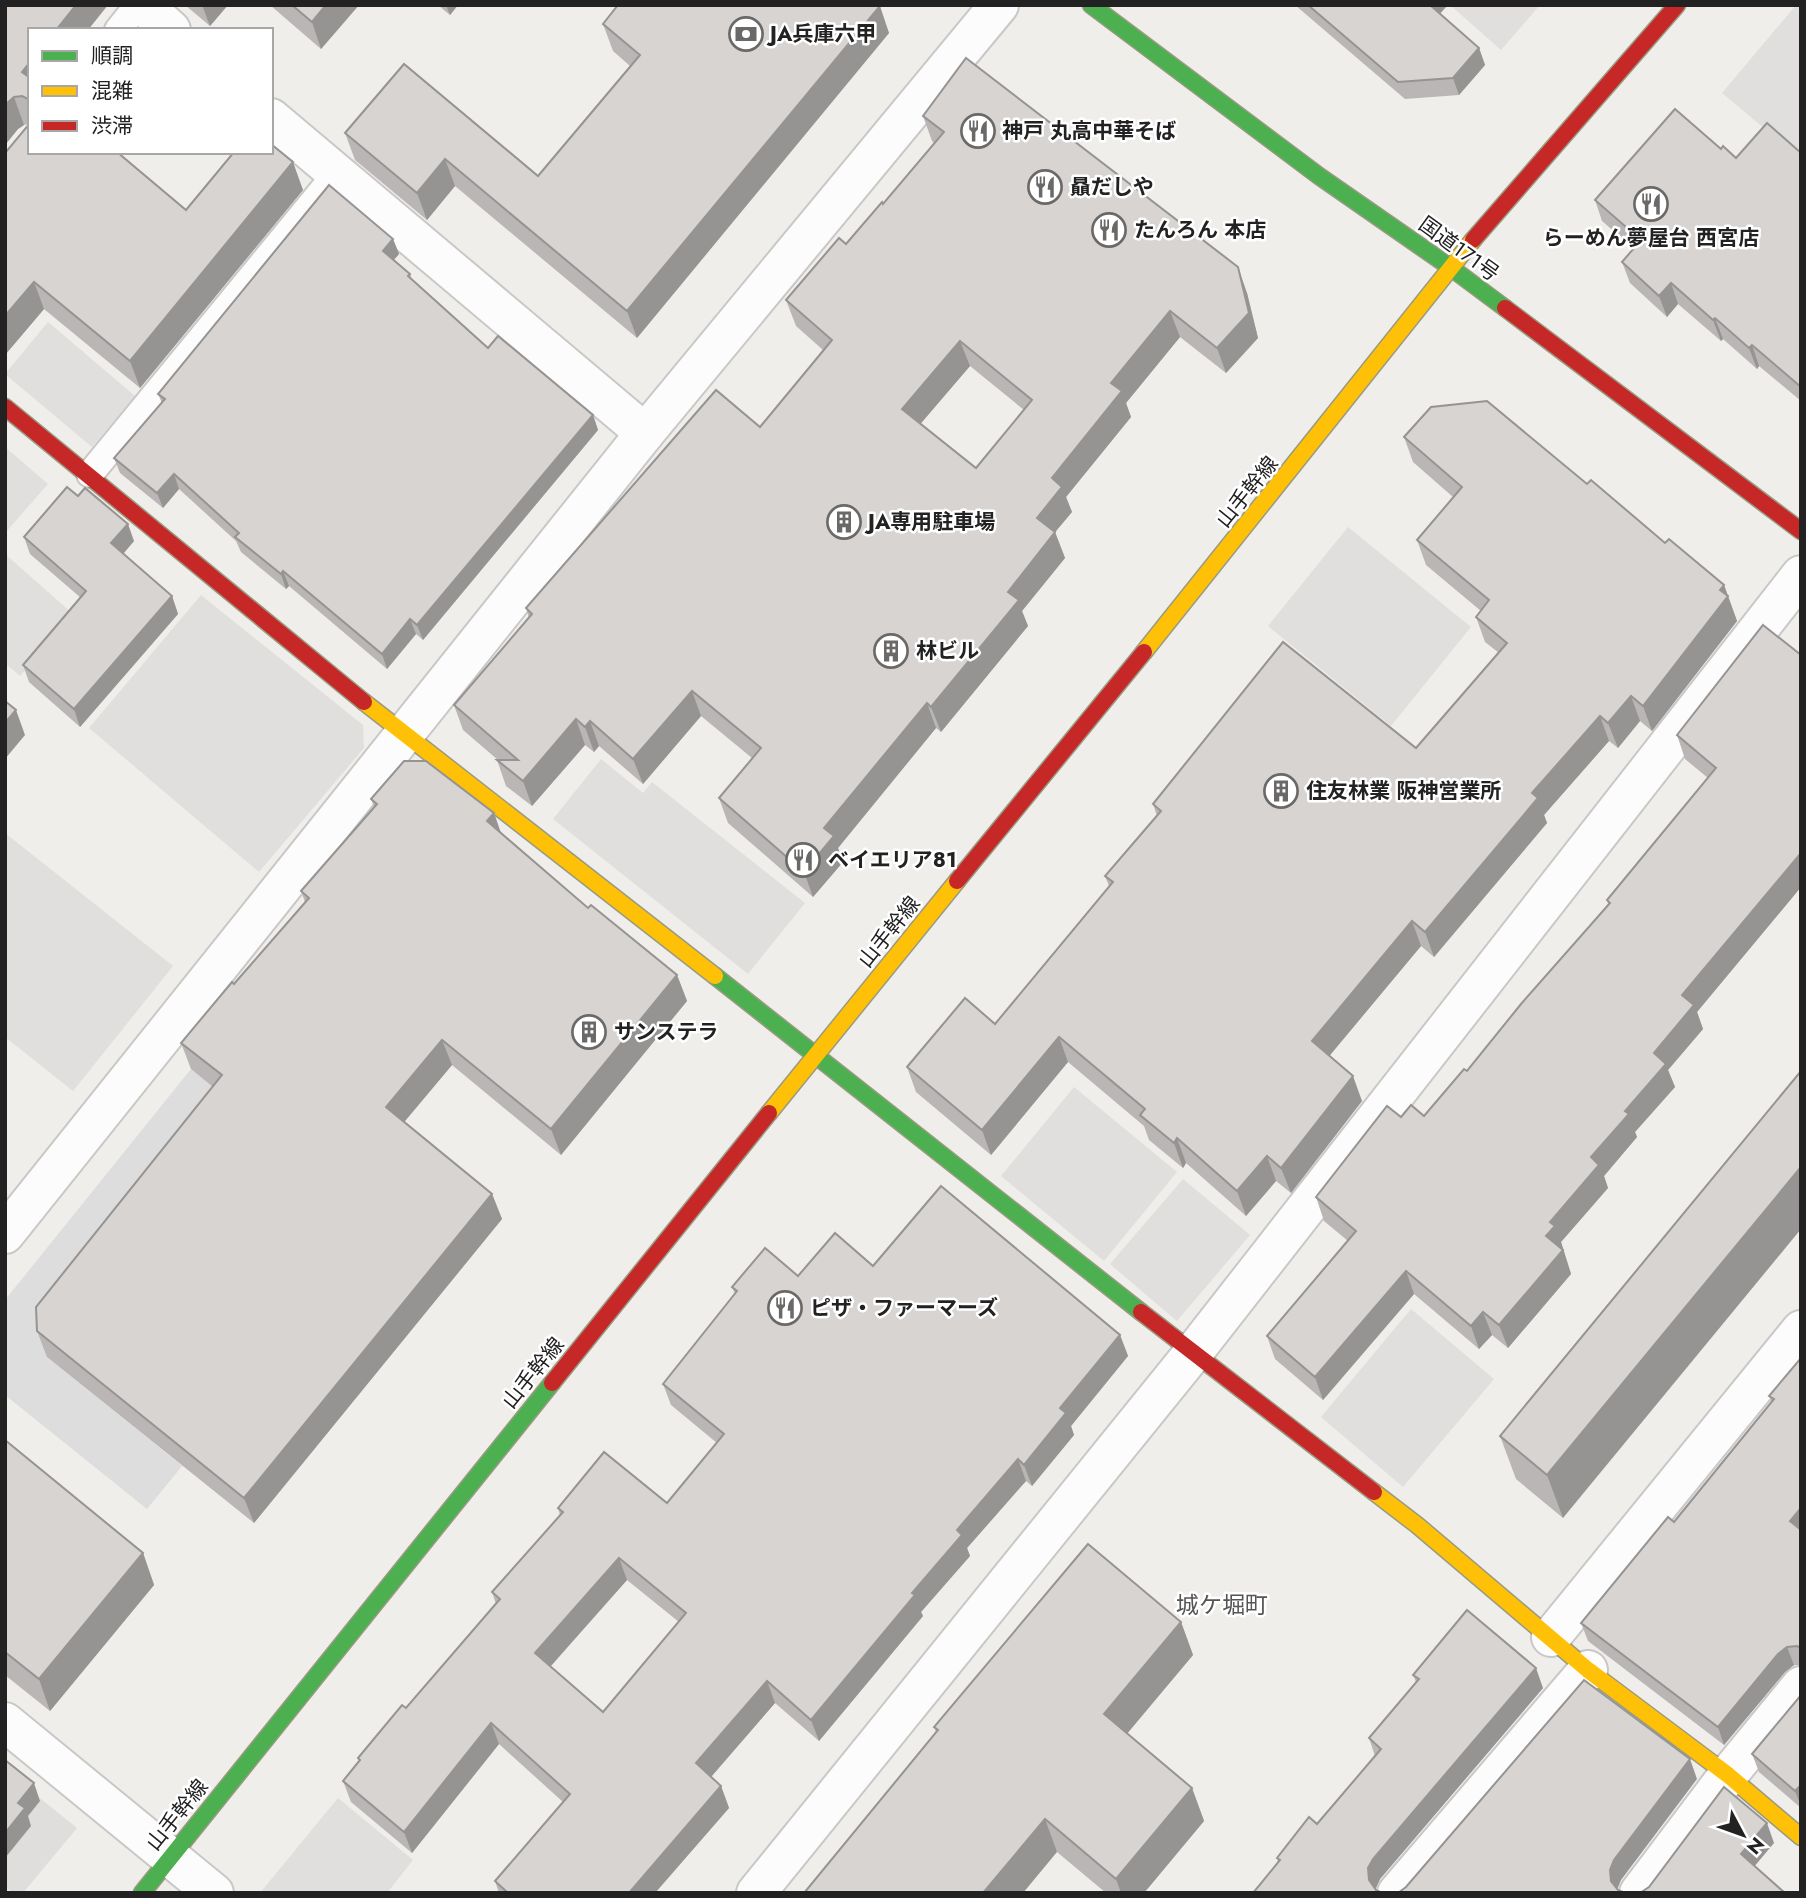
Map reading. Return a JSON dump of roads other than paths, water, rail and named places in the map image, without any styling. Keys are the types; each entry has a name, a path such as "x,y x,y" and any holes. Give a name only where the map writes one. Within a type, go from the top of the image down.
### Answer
{"main road":[{"name":"国道171号","path":"1091,5 1319,176 1450,267 1801,531"},
{"name":"山手幹線","path":"142,1893 815,1056 1243,531 1450,267 1677,5"},
{"path":"5,407 404,734 733,989 1193,1353 1417,1525 1588,1670 1728,1775 1801,1837"}],"street":[{"path":"140,5 169,28"},
{"path":"5,1234 645,433 999,5"},
{"path":"273,120 645,433"},
{"path":"756,1893 1193,1353 1801,575"},
{"path":"1550,1637 1801,1330"},
{"path":"1397,1893 1588,1670"},
{"path":"1639,1893 1728,1775 1801,1686"},
{"path":"5,1723 214,1893"}],"lane":[{"path":"120,28 140,5"},
{"path":"90,474 336,174"}],"place":[{"name":"JA兵庫六甲","path":"746,34"},
{"name":"神戸 丸高中華そば","path":"978,131"},
{"name":"贔だしや","path":"1045,187"},
{"name":"らーめん夢屋台 西宮店","path":"1651,204"},
{"name":"たんろん 本店","path":"1109,230"},
{"name":"JA専用駐車場","path":"844,522"},
{"name":"林ビル","path":"891,651"},
{"name":"住友林業 阪神営業所","path":"1281,791"},
{"name":"ベイエリア81","path":"803,860"},
{"name":"サンステラ","path":"589,1032"},
{"name":"ピザ・ファーマーズ","path":"785,1308"}],"district":[{"name":"城ケ堀町","path":"1222,1605"}]}
